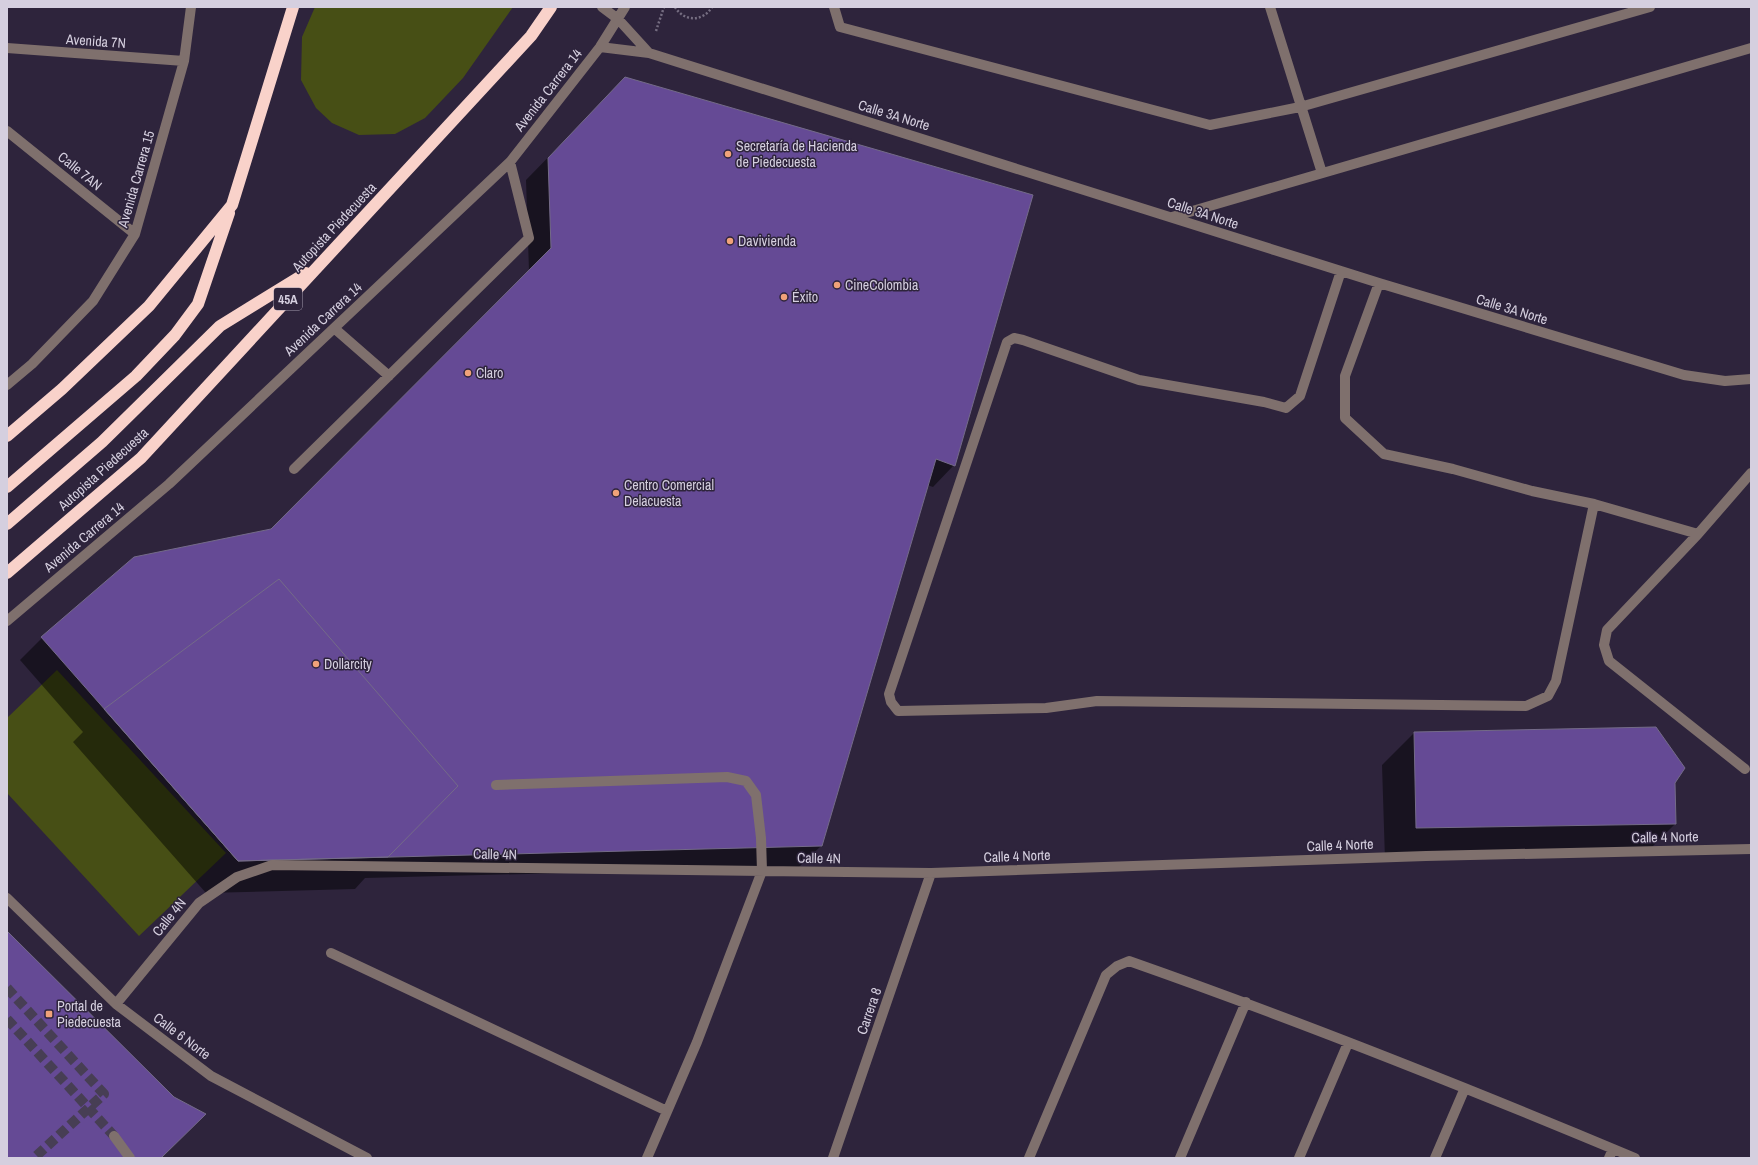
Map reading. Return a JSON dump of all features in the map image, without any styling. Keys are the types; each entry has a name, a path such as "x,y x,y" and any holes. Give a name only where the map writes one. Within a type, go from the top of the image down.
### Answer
{"highway":[{"path":"7,487 136,376 175,335 198,304 232,205 293,7"},
{"name":"Autopista Piedecuesta","path":"7,572 141,458 531,36 550,7"},
{"path":"7,436 62,389 149,306 232,205"},
{"path":"7,524 102,442 220,326 318,265"}],"street":[{"name":"Avenida Carrera 15","path":"7,385 32,364 93,301 135,234 184,61 191,7"},
{"path":"602,7 618,19 649,53"},
{"name":"Avenida Carrera 14","path":"7,621 170,484 510,162 600,47 625,7"},
{"path":"834,7 840,27 1210,125 1300,107 1650,7"},
{"path":"1270,7 1300,107 1322,173"},
{"name":"Calle 3A Norte","path":"600,47 649,53 1379,283 1684,375 1725,381 1751,378"},
{"name":"Avenida 7N","path":"7,48 184,61"},
{"path":"1172,217 1751,48"},
{"name":"Calle 7AN","path":"7,131 135,234"},
{"path":"294,469 529,238 510,162"},
{"path":"1341,271 1300,396 1286,408 1264,402 1139,380 1023,340 1014,338 1007,342 888,694 891,702 898,711 1046,708 1097,701 1526,706 1548,696 1556,680 1594,504"},
{"path":"1379,283 1345,376 1345,418 1384,454 1453,468 1532,491 1594,504 1698,534"},
{"path":"334,328 388,376"},
{"path":"1745,769 1609,661 1604,645 1606,630 1698,534 1751,473"},
{"path":"496,785 727,777 746,781 756,795 761,838 762,871 697,1042 647,1158"},
{"name":"Calle 4 Norte","path":"931,873 1426,856 1751,849"},
{"name":"Calle 4N","path":"116,1004 198,903 237,877 272,865 931,873"},
{"name":"Carrera 8","path":"833,1158 931,873"},
{"name":"Calle 6 Norte","path":"7,898 116,1004 211,1076 367,1158"},
{"path":"330,953 667,1111"},
{"path":"1029,1158 1106,975 1117,966 1129,961 1246,1002 1465,1088 1611,1153 1635,1158"},
{"path":"1180,1158 1246,1002"},
{"path":"1299,1158 1348,1042"},
{"path":"1435,1158 1465,1088"},
{"path":"114,1136 130,1158"}],"path":[{"path":"675,7 685,17 695,19 706,15 712,7"}],"green space":[{"path":"315,7 513,7 463,78 425,118 395,134 359,135 332,123 316,108 301,80 302,37"},
{"path":"57,670 226,853 139,936 7,793 7,718"}],"building":[{"name":"Centro Comercial Delacuesta","path":"625,77 1033,195 955,466 936,459 822,846 238,861 41,637 134,557 271,529 551,248 548,158"},
{"path":"279,579 458,786 388,857 238,861 104,709"},
{"path":"1656,727 1685,768 1675,783 1676,824 1416,828 1414,732"},
{"name":"Portal de Piedecuesta","path":"7,931 174,1097 206,1114 161,1158 7,1158"}],"tunnel":[{"path":"7,988 104,1094 34,1158"},
{"path":"7,1019 114,1136"}],"place":[{"name":"Secretaría de Hacienda de Piedecuesta","path":"728,154"},
{"name":"Davivienda","path":"730,241"},
{"name":"CineColombia","path":"837,285"},
{"name":"Éxito","path":"784,297"},
{"name":"Claro","path":"468,373"},
{"name":"Centro Comercial Delacuesta","path":"616,493"},
{"name":"Dollarcity","path":"316,664"},
{"name":"Portal de Piedecuesta","path":"49,1014"}]}
